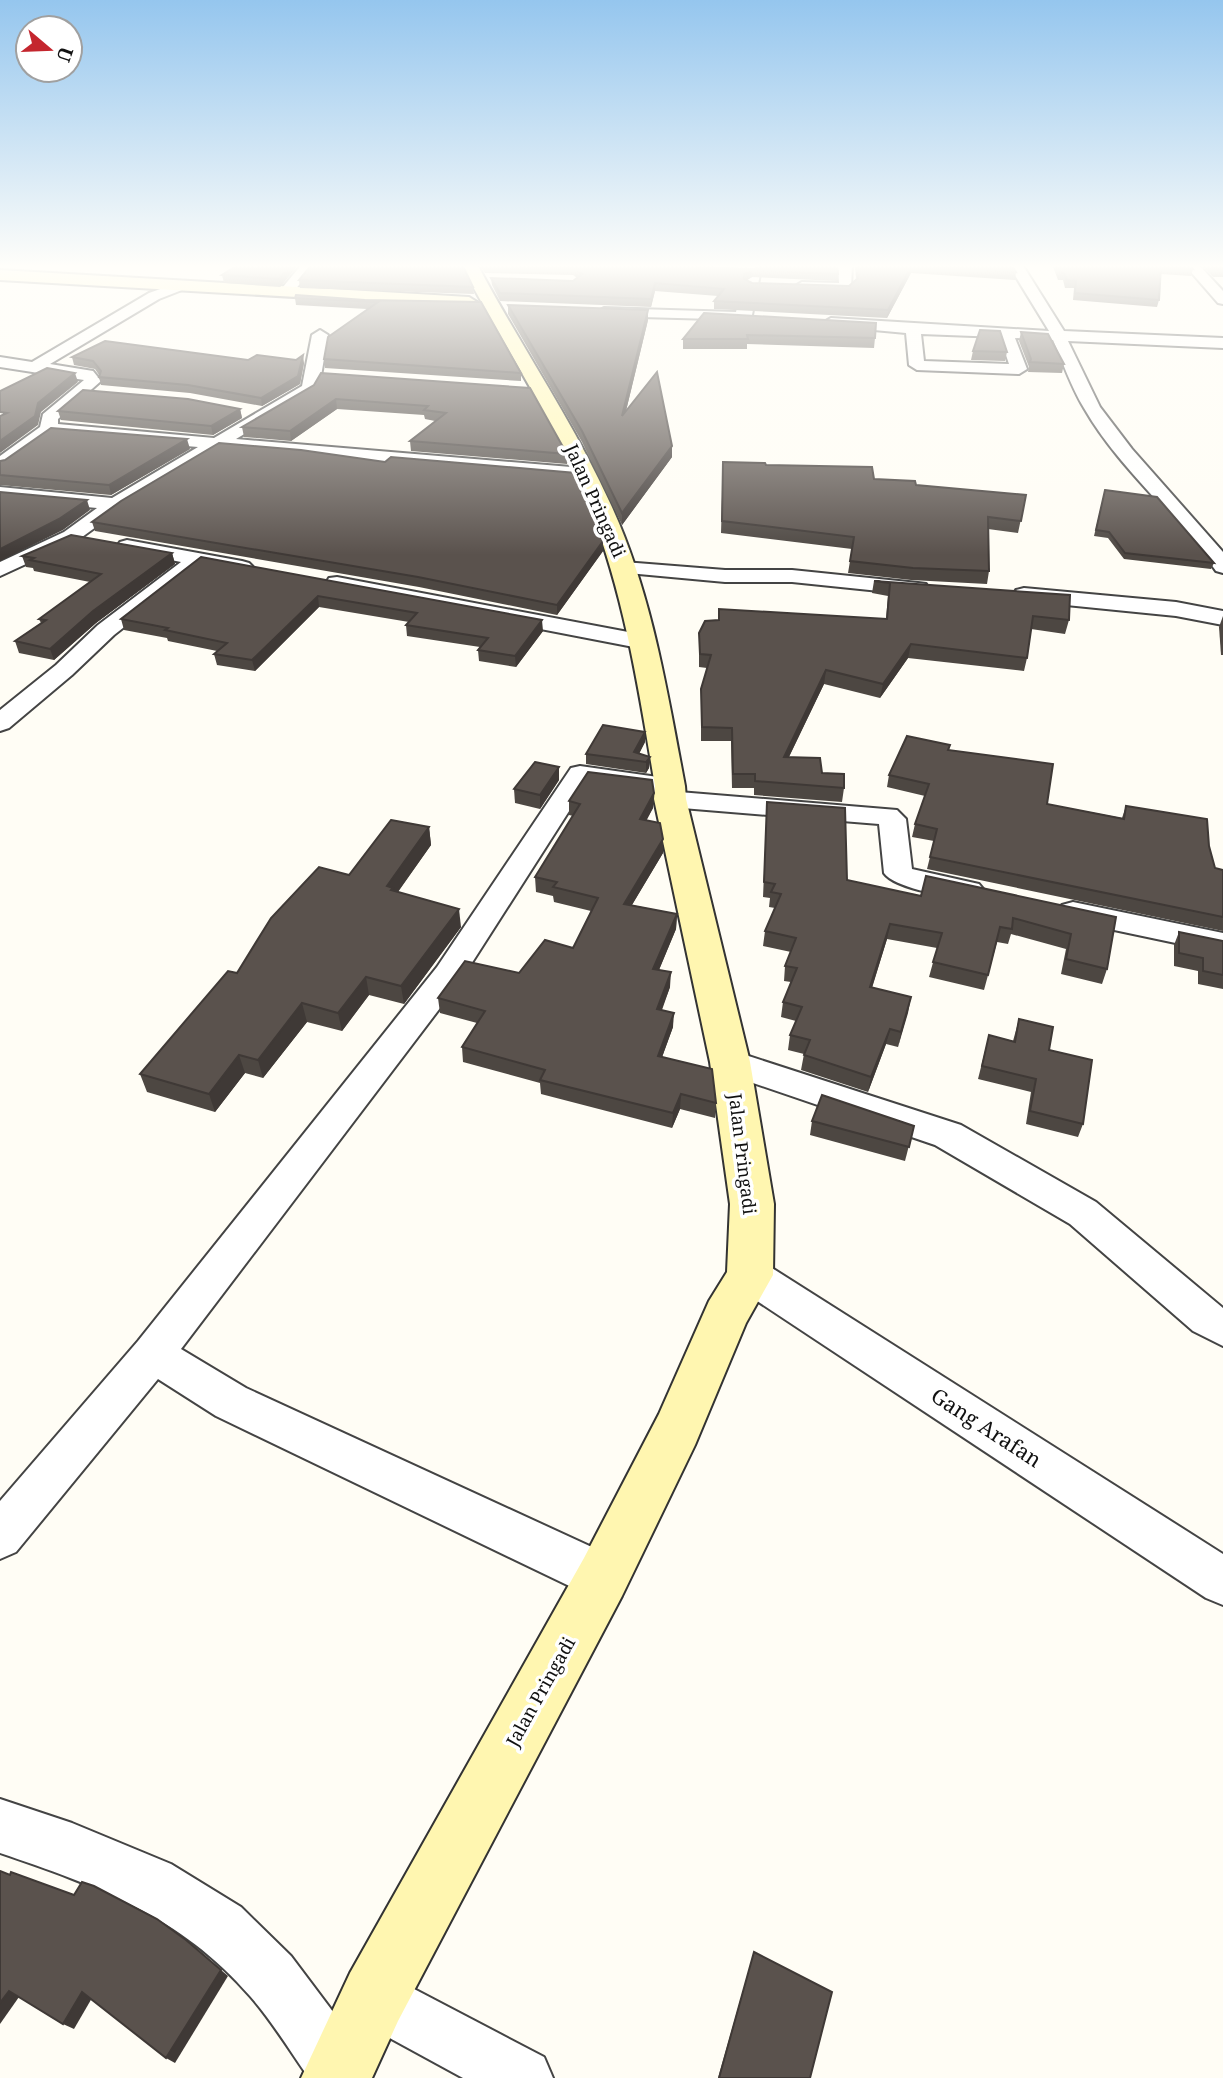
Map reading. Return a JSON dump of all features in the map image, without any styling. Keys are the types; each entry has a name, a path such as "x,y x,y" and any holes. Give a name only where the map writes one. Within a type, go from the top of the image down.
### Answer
{"street":[{"path":"34,367 44,361"},
{"path":"0,570 71,536 115,504 308,389 320,374 320,361"},
{"name":"Jalan Pringadi","path":"338,2074 373,1997 603,1577 677,1429 726,1315 750,1275 752,1204 730,1062 670,792 644,642 624,568 600,505 556,417 532,390 519,361"},
{"path":"917,361 917,365 1019,369 1016,361"},
{"path":"1069,361 1092,408 1126,453 1215,543 1223,567"},
{"path":"2,364 87,374 93,381 49,418 49,429"},
{"path":"82,391 109,393"},
{"path":"239,410 263,414"},
{"path":"0,464 49,429 583,474"},
{"path":"0,493 115,504"},
{"path":"71,536 267,571"},
{"path":"0,723 64,670 106,630 198,559"},
{"path":"624,568 725,576 792,576 938,590"},
{"path":"322,580 644,642"},
{"path":"1004,593 1177,609 1223,618"},
{"path":"0,1536 152,1354 448,975 580,774 670,792 887,816 892,819 898,873 902,876 999,897"},
{"path":"1052,908 1223,943"},
{"path":"730,1062 948,1135 1083,1213 1207,1319 1223,1328"},
{"name":"Gang Arafan","path":"750,1275 1223,1581"},
{"path":"152,1354 230,1402 603,1577"},
{"path":"0,1826 72,1850 152,1883 221,1927 271,1976 338,2074"},
{"path":"373,1997 523,2078"}],"building":[{"path":"93,361 302,361 298,376 261,398 188,385 99,377 101,371"},
{"path":"352,361 514,361 521,373"},
{"path":"541,361 635,361 622,416 657,372 672,446 622,513 582,431"},
{"path":"1062,361 1064,364 1030,362"},
{"path":"47,368 75,373 38,403 35,416 0,441 0,416 7,413 0,412 0,391"},
{"path":"321,373 530,388 567,454 410,441 446,413 424,410 428,406 336,399 290,431 242,427 314,385"},
{"path":"83,390 188,399 240,409 211,426 58,411"},
{"path":"51,428 187,439 109,485 0,475 0,461"},
{"path":"219,443 301,450 385,462 391,457 576,473 603,541 557,605 418,577 92,522 121,501"},
{"path":"723,462 872,467 874,479 915,481 916,485 1026,495 1021,521 988,517 989,571 913,568 850,561 854,537 722,521"},
{"path":"1105,490 1157,497 1214,563 1125,553 1109,532 1096,530"},
{"path":"0,492 87,500 59,519 0,549"},
{"path":"71,535 172,553 93,611 50,649 15,641 46,620 39,619 101,574 30,560 34,558 22,556"},
{"path":"201,557 542,620 515,656 478,650 488,638 406,625 417,613 318,596 252,660 214,654 227,643 121,619"},
{"path":"874,581 1070,595 1069,620 1033,616 1027,658 911,644 883,684 826,670 784,757 820,758 822,773 844,774 844,788 755,781 755,774 733,774 732,728 702,727 701,689 711,655 700,654 699,633 705,621 719,620 719,609 887,619 890,583"},
{"path":"603,725 645,732 634,752 650,757 646,762 586,754"},
{"path":"907,736 950,745 948,750 1053,764 1047,804 1124,819 1126,806 1207,819 1209,846 1215,868 1223,870 1223,917 930,857 937,829 915,824 929,784 889,775"},
{"path":"535,762 559,767 540,795 514,789"},
{"path":"588,772 652,780 654,793 640,819 660,823 663,839 624,904 677,914 653,969 671,972 657,1009 674,1013 658,1056 712,1069 716,1103 681,1094 673,1113 540,1080 545,1070 462,1047 485,1011 438,998 465,961 519,973 545,940 573,948 598,898 553,887 557,882 535,877 580,804 569,801"},
{"path":"767,802 845,808 847,880 921,896 926,876 1116,917 1107,969 1066,959 1071,934 1013,918 1012,929 1000,927 988,975 933,962 942,933 890,924 870,987 911,997 901,1032 890,1029 871,1077 804,1055 810,1040 790,1035 802,1007 783,1002 797,968 785,966 796,938 765,931 781,894 771,892 775,884 764,882"},
{"path":"391,820 429,827 387,886 393,888 391,890 459,909 401,986 366,977 338,1013 302,1003 258,1060 239,1055 209,1094 140,1074 228,971 237,973 271,918 319,867 349,875"},
{"path":"1179,932 1223,941 1223,975 1203,971 1203,958 1179,953"},
{"path":"1019,1019 1053,1027 1049,1050 1092,1060 1083,1124 1030,1111 1036,1079 982,1066 989,1035 1015,1042"},
{"path":"822,1095 914,1126 909,1147 812,1121"},
{"path":"0,1871 10,1875 11,1872 74,1895 82,1882 94,1886 157,1919 221,1970 166,2058 82,1992 63,2024 9,1991 0,2003"},
{"path":"754,1952 832,1992 810,2078 719,2078"}]}
